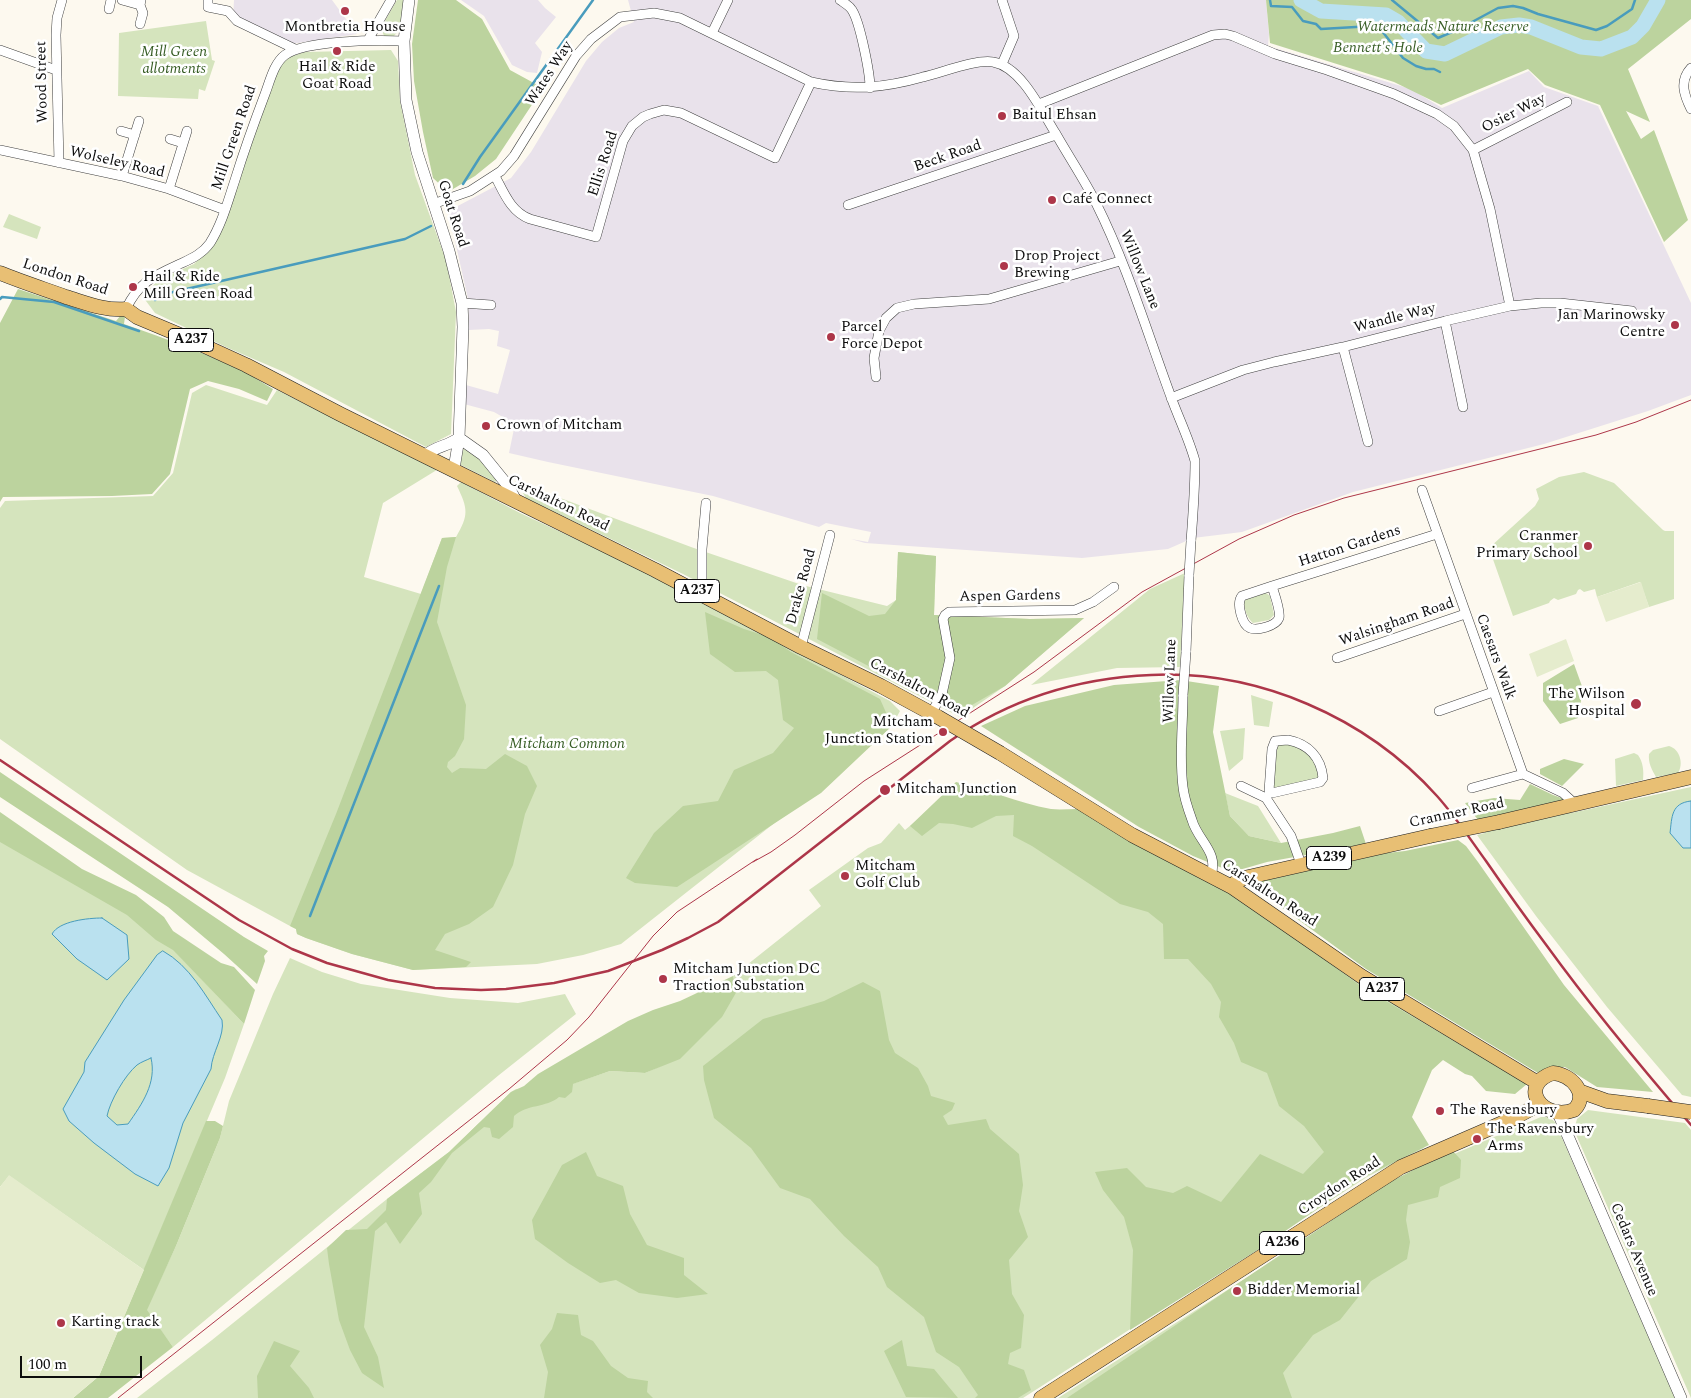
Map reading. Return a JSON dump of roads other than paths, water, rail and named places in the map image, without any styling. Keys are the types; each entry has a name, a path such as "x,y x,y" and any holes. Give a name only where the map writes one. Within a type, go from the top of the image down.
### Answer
{"main road":[{"name":"London Road","path":"0,273 21,282 92,305 108,309 126,309 136,317 187,338 257,371"},
{"name":"Carshalton Road","path":"257,371 702,594 800,647 881,686 1000,753 1132,835 1232,887 1361,976 1538,1083"},
{"name":"Cranmer Road","path":"1232,887 1236,882 1244,878 1301,864 1499,822 1691,777"},
{"path":"1553,1073 1559,1073 1572,1080 1579,1096 1574,1110 1558,1114 1540,1104 1535,1089 1538,1083 1545,1076 1553,1073"},
{"path":"1579,1096 1691,1112"},
{"name":"Croydon Road","path":"1041,1398 1401,1167 1514,1118 1540,1104"}],"street":[{"name":"Wood Street","path":"59,163 56,70 57,18 62,0"},
{"path":"109,10 111,0"},
{"path":"122,0 141,2 143,13 140,24"},
{"path":"208,0 208,7 228,11 237,21 295,49 368,40 404,41"},
{"path":"368,40 391,0"},
{"name":"Goat Road","path":"409,0 404,41 406,100 417,152 462,302 463,327 459,438 454,469"},
{"path":"712,33 728,0"},
{"path":"840,0 849,6 855,17 870,88"},
{"path":"1002,0 1014,36 1002,64 1018,77 1039,104 1213,34 1225,34 1275,54 1394,94 1437,114 1454,126 1473,150 1490,209 1510,306"},
{"name":"Wates Way","path":"433,204 470,191 495,176 505,167 514,156 576,56 591,39 620,17 654,13 674,16 690,22 811,82 832,86 870,88 903,82 978,62 989,61 1002,64"},
{"name":"Mill Green Road","path":"126,309 131,297 143,283 156,274 188,260 204,250 218,228 251,130 276,65 284,55 295,49"},
{"path":"0,50 56,70"},
{"path":"1691,68 1683,80 1685,96 1691,110"},
{"name":"Ellis Road","path":"495,176 511,204 521,215 596,237 619,150 627,133 636,122 657,112 668,110 681,113 696,118 774,158 811,82"},
{"name":"Osier Way","path":"1473,150 1567,102"},
{"name":"Willow Lane","path":"1039,104 1096,203 1143,317 1195,461 1182,775 1183,789 1192,823 1214,861 1211,875"},
{"path":"122,176 140,121"},
{"path":"121,131 135,135"},
{"path":"169,189 187,131"},
{"name":"Beck Road","path":"848,205 1056,135"},
{"path":"170,139 183,143"},
{"name":"Wolseley Road","path":"0,150 122,176 169,189 225,210"},
{"path":"876,377 874,358 879,331 886,318 897,308 914,304 989,299 1120,260"},
{"path":"462,302 491,305"},
{"name":"Wandle Way","path":"1171,398 1243,370 1510,306 1548,303 1576,304 1602,309 1632,311"},
{"path":"1445,321 1464,406"},
{"path":"1344,347 1368,442"},
{"path":"426,456 431,450 448,445 459,438 482,455 509,487 516,501"},
{"name":"Caesars Walk","path":"1422,490 1436,534 1523,774"},
{"path":"702,594 702,549 706,503"},
{"name":"Hatton Gardens","path":"1272,586 1279,612 1278,620 1268,626 1250,628 1247,626 1238,604 1242,596 1272,586 1436,534"},
{"name":"Drake Road","path":"800,647 830,535"},
{"name":"Aspen Gardens","path":"934,716 942,694 950,658 950,649 943,619 949,612 1075,610 1093,602 1114,588"},
{"name":"Walsingham Road","path":"1337,658 1465,614"},
{"path":"1439,712 1493,692"},
{"path":"1241,786 1269,795 1320,782 1323,778 1318,758 1312,751 1298,742 1288,740 1275,741 1272,749 1269,795 1291,836 1301,864"},
{"path":"1472,788 1523,774 1563,793 1575,804"},
{"name":"Cedars Avenue","path":"1558,1114 1681,1398"}],"water":[{"path":"1691,801 1691,848 1683,848 1670,833 1671,822 1676,808 1684,802"},
{"path":"102,918 127,935 129,959 107,980 77,959 52,934 67,923"},
{"path":"163,951 173,957 189,973 222,1020 222,1032 211,1069 183,1123 169,1168 158,1186 135,1174 94,1143 69,1121 63,1109 84,1072 85,1062 124,1000 157,955","holes":["151,1058 150,1085 138,1109 128,1124 117,1125 107,1116 111,1103 119,1089 132,1069 139,1064"]}],"waterway":[{"path":"463,184 480,157 593,0"},
{"path":"1270,0 1271,6 1292,7 1303,21 1316,24 1321,29 1373,26 1382,31 1403,58 1416,66 1440,72"},
{"path":"1301,0 1321,11 1386,15 1398,22 1426,51 1445,54 1501,27 1519,25 1531,27 1581,47 1601,49 1632,37 1643,26 1658,0"},
{"path":"1392,0 1438,38 1498,8 1513,6 1596,30 1607,26 1632,9 1635,0"},
{"path":"155,300 160,295 405,239 431,226"},
{"path":"0,299 2,297 54,302 139,331"},
{"path":"310,916 439,586"}],"tram line":[{"path":"753,862 795,835 864,781 1034,672 1142,592 1239,539 1294,515 1344,498 1596,435 1636,422 1691,400"},
{"path":"118,1398 509,1089 567,1040 589,1017 653,936 677,912 757,859"}],"railway":[{"path":"0,760 239,920 292,949 327,963 388,980 435,988 506,989 554,983 608,971 662,950 718,922 950,741 996,713 1021,702 1071,686 1124,677 1151,675 1191,676 1231,681 1270,690 1308,704 1344,722 1377,743 1409,768 1450,812 1581,992 1691,1125"}],"place":[{"name":"Montbretia House","path":"345,11"},
{"name":"Hail & Ride Goat Road","path":"337,51"},
{"name":"Baitul Ehsan","path":"1002,116"},
{"name":"Café Connect","path":"1052,200"},
{"name":"Drop Project Brewing","path":"1004,266"},
{"name":"Hail & Ride Mill Green Road","path":"133,287"},
{"name":"Jan Marinowsky Centre","path":"1675,325"},
{"name":"Parcel Force Depot","path":"831,337"},
{"name":"Crown of Mitcham","path":"486,426"},
{"name":"Cranmer Primary School","path":"1588,546"},
{"name":"The Wilson Hospital","path":"1636,704"},
{"name":"Mitcham Junction Station","path":"943,732"},
{"name":"Mitcham Junction","path":"885,790"},
{"name":"Mitcham Golf Club","path":"845,876"},
{"name":"Mitcham Junction DC Traction Substation","path":"663,979"},
{"name":"The Ravensbury","path":"1440,1111"},
{"name":"The Ravensbury Arms","path":"1477,1139"},
{"name":"Bidder Memorial","path":"1237,1291"},
{"name":"Karting track","path":"61,1323"}],"park label":[{"name":"Watermeads Nature Reserve","path":"1443,28"},
{"name":"Bennett's Hole","path":"1378,49"},
{"name":"Mill Green allotments","path":"174,62"},
{"name":"Mitcham Common","path":"567,745"}]}
